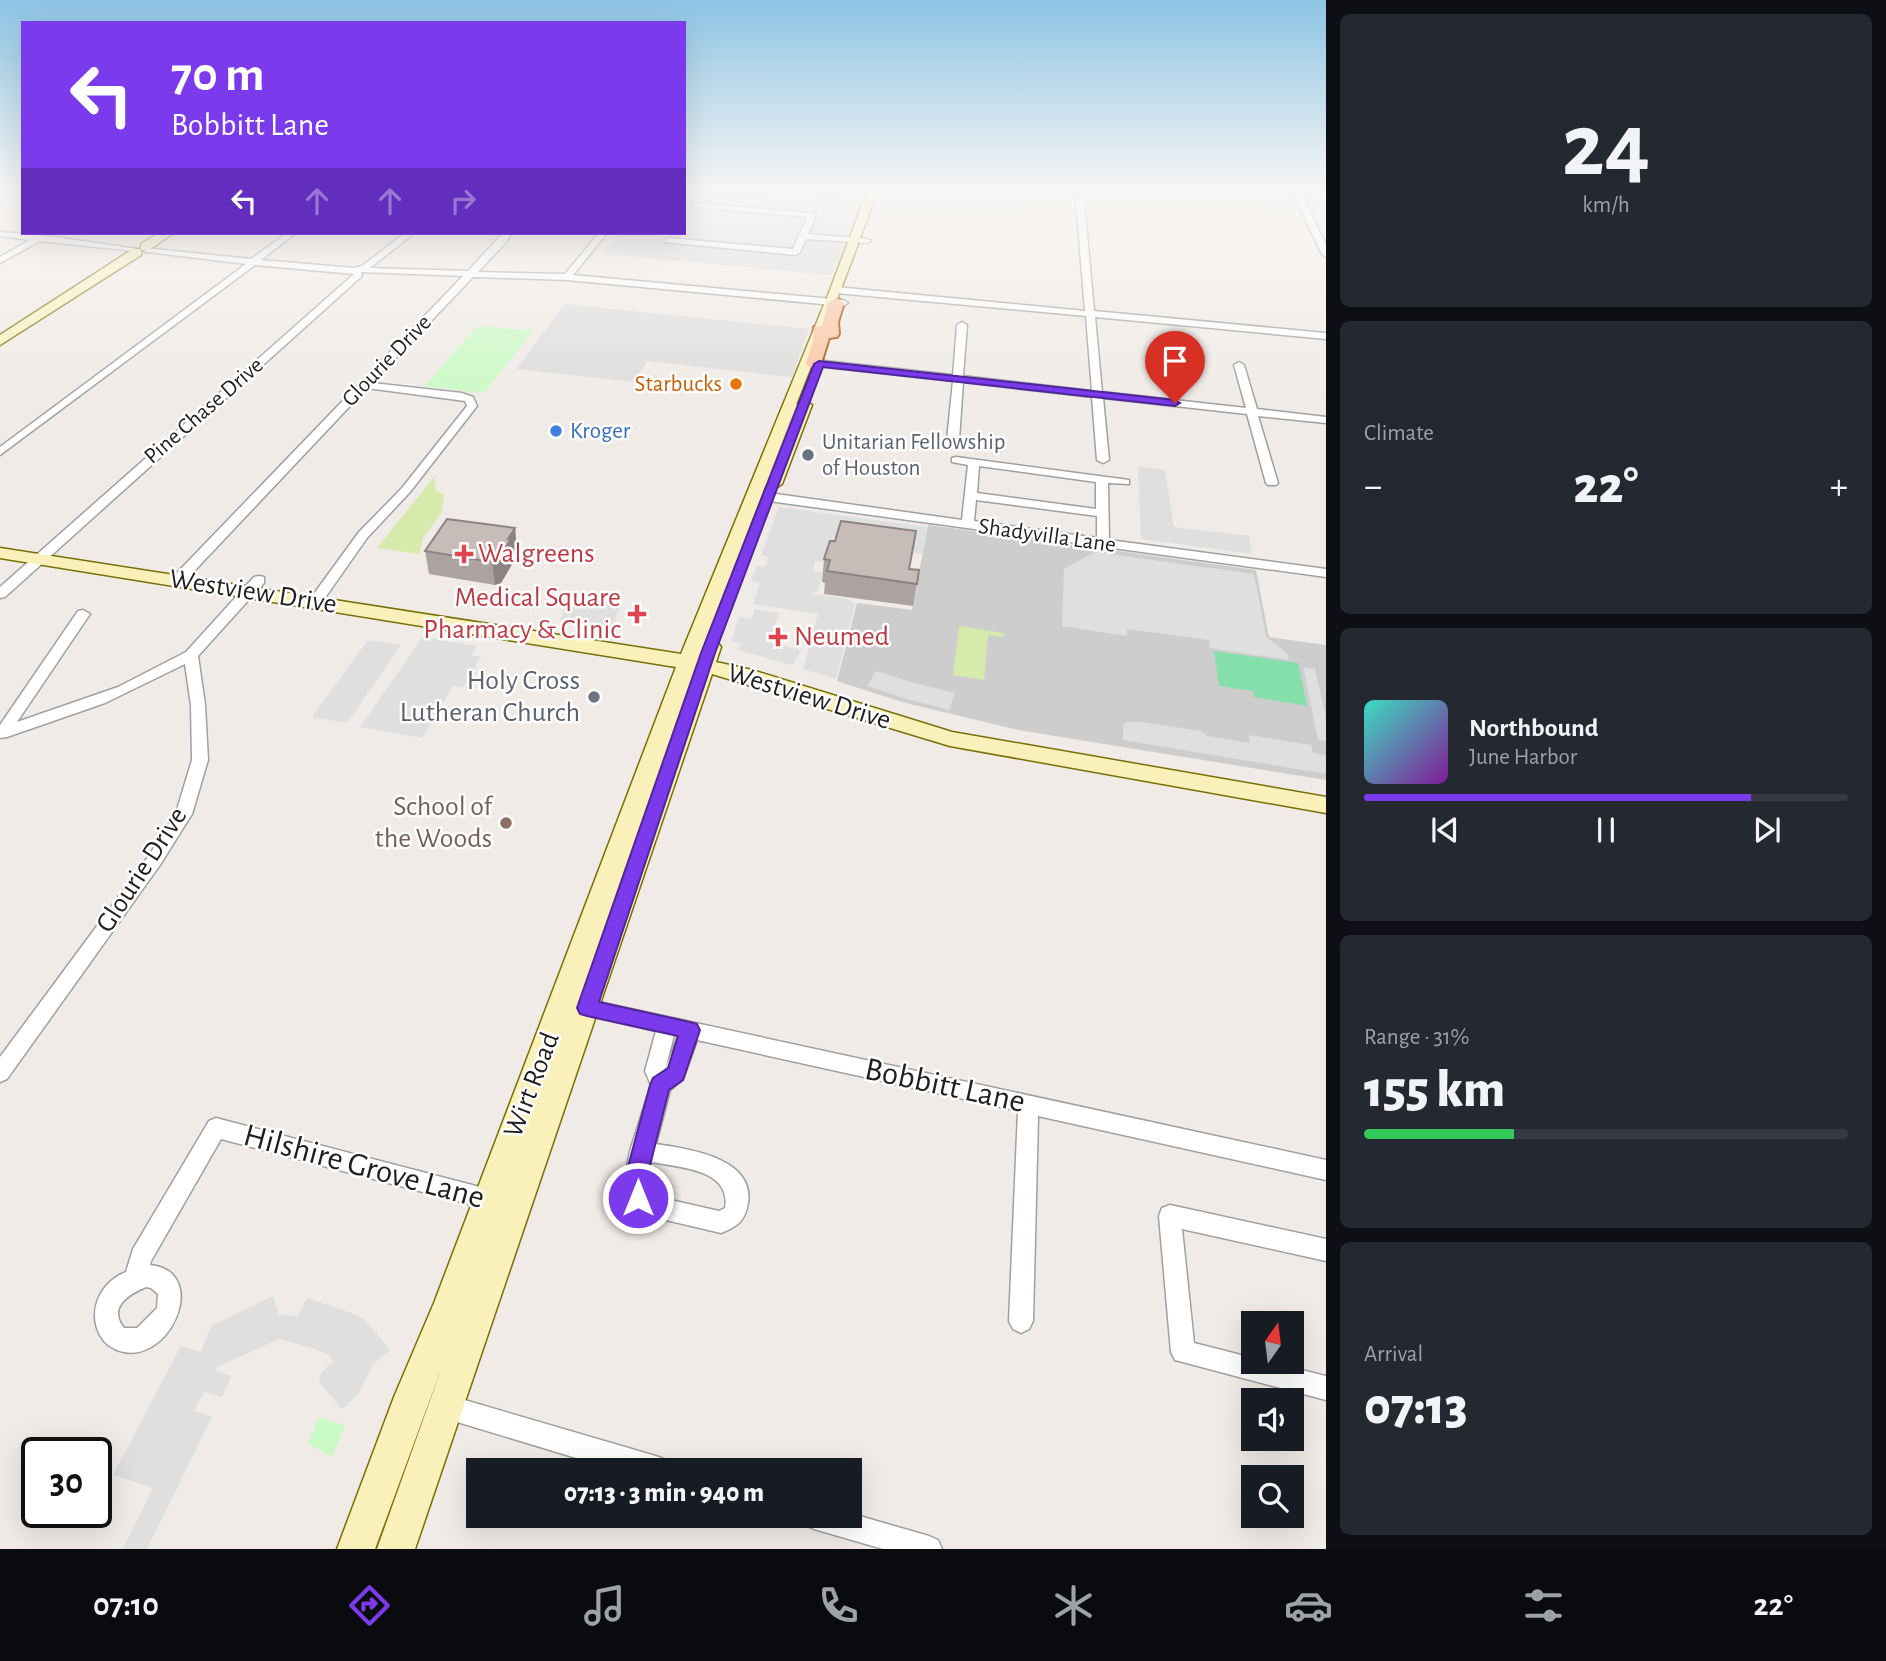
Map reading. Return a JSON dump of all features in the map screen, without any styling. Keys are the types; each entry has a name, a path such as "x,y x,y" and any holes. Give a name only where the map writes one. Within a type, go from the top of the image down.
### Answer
{"main road":[{"path":"0,341 124,261"},
{"path":"813,363 853,261"},
{"name":"Wirt Road","path":"698,657 769,497 813,363"},
{"name":"Wirt Road","path":"356,1549 429,1402 575,1005 779,428 813,363"},
{"name":"Westview Drive","path":"0,540 44,553 698,657 745,675 952,732 1226,781 1326,805"},
{"name":"Westview Drive","path":"0,552 44,553"},
{"name":"Westview Drive","path":"1226,781 1326,789"},
{"name":"Wirt Road","path":"396,1549 429,1402"}],"street":[{"path":"246,261 362,271 567,277 1091,314 1326,337"},
{"name":"Pine Chase Drive","path":"0,594 374,261"},
{"name":"Glourie Drive","path":"182,575 482,261"},
{"path":"567,277 580,261"},
{"path":"1086,261 1103,460"},
{"path":"0,452 253,262"},
{"path":"953,440 962,325"},
{"path":"813,363 1326,420"},
{"path":"1239,365 1272,483"},
{"path":"318,596 363,535 406,490 472,406 469,399 462,396 364,385"},
{"path":"956,460 1125,482"},
{"path":"968,525 975,462"},
{"path":"1102,478 1103,543"},
{"path":"971,496 1102,513"},
{"name":"Shadyvilla Lane","path":"769,497 1326,573"},
{"path":"2,733 111,697 152,679 191,655 254,586"},
{"path":"2,733 83,614"},
{"name":"Glourie Drive","path":"0,1073 154,862 184,814 200,760 198,705 191,655"},
{"name":"Bobbitt Lane","path":"575,1005 1326,1170"},
{"path":"661,1085 654,1071 667,1025"},
{"path":"641,1150 719,1169 737,1187 739,1202 735,1214 721,1222 649,1205 638,1198 634,1185 641,1150 661,1085 676,1073 690,1030"},
{"path":"1021,1321 1028,1105"},
{"name":"Hilshire Grove Lane","path":"136,1278 141,1257 216,1128 502,1203"},
{"path":"1326,1250 1170,1216 1183,1352 1326,1388"},
{"path":"429,1402 618,1458"},
{"path":"856,1528 929,1549"}],"shaded area":[{"path":"683,261 838,261 832,275"},
{"path":"565,304 809,329 792,377 647,361 634,382 516,369"},
{"path":"1138,466 1165,470 1174,527 1249,536 1252,554 1141,539"},
{"path":"779,507 927,527 922,554 850,544 845,539 833,537 826,562 815,561 813,571 823,573 818,592 813,591 813,594 849,599 855,604 836,679 803,669 818,614 753,604 760,583 751,581 757,565 765,567 769,557 761,555"},
{"path":"928,525 1256,570 1269,637 1326,645 1326,780 1018,730 902,702 837,681 857,603 912,610"},
{"path":"1095,552 1254,574 1266,637 1287,653 1289,660 1210,648 1209,640 1127,629 1127,636 1062,626 1064,569"},
{"path":"572,597 622,604 611,628 560,620"},
{"path":"755,609 779,613 769,642 801,651 792,665 737,650 742,643 731,641 740,617 751,619"},
{"path":"423,637 477,646 471,655 481,657 463,688 453,686 422,738 360,727"},
{"path":"368,640 401,645 347,723 312,717"},
{"path":"1303,667 1315,669 1326,717 1326,741 1318,740"},
{"path":"876,671 955,693 949,710 867,686"},
{"path":"1125,722 1201,731 1207,736 1250,743 1249,735 1311,745 1313,753 1326,755 1326,774 1123,740"},
{"path":"273,1296 279,1315 298,1316 307,1298 357,1315 366,1321 390,1350 373,1364 358,1394 342,1409 319,1382 321,1373 333,1361 329,1355 312,1348 279,1339 217,1367 215,1371 231,1376 222,1397 204,1392 194,1411 212,1417 147,1549 123,1549 153,1488 113,1475 181,1346 201,1352 211,1326"}],"green space":[{"path":"477,326 533,331 484,393 425,386"},
{"path":"434,477 436,490 444,495 442,512 423,538 419,554 377,548"},
{"path":"959,626 1004,633 1003,637 988,635 984,680 953,675"},
{"path":"1214,651 1298,663 1307,706 1254,697 1253,691 1219,686"},
{"path":"319,1417 345,1426 332,1457 308,1444"}],"building":[{"path":"447,519 515,528 498,560 492,562 425,551"},
{"path":"841,521 916,531 909,569 919,570 917,584 827,571 830,560 824,559 830,541 835,541"}],"place":[{"name":"Starbucks","path":"736,384"},
{"name":"Kroger","path":"556,431"},
{"name":"Unitarian Fellowship of Houston","path":"808,455"},
{"name":"Walgreens","path":"464,554"},
{"name":"Medical Square Pharmacy & Clinic","path":"637,614"},
{"name":"Neumed","path":"778,637"},
{"name":"Holy Cross Lutheran Church","path":"594,697"},
{"name":"School of the Woods","path":"506,823"}],"route":[{"path":"638,1198 634,1185 641,1150 661,1085 676,1073 690,1030 587,1008 708,653 819,364 1175,403"}]}
